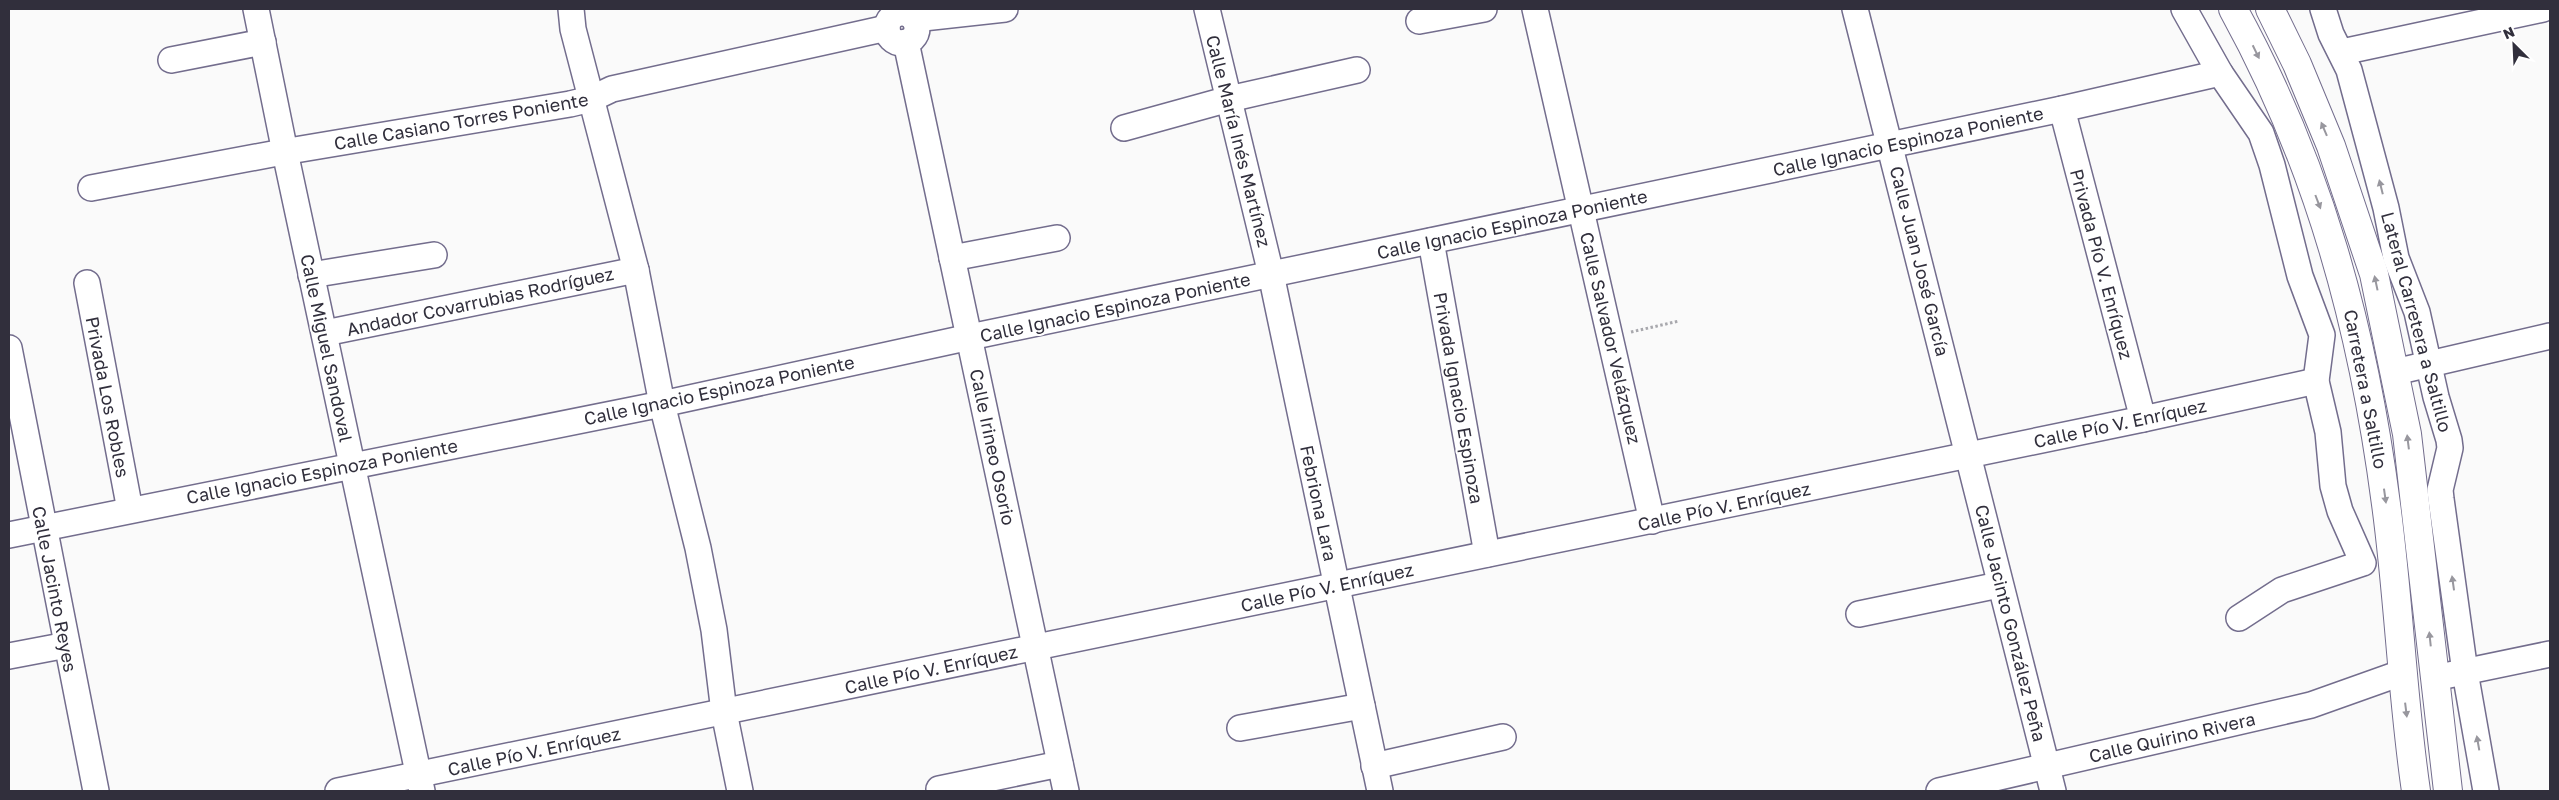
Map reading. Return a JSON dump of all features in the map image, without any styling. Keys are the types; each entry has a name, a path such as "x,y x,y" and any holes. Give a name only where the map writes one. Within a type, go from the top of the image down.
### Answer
{"main road":[{"name":"Carretera a Saltillo","path":"2233,9 2266,73 2298,149 2329,230 2345,285 2366,377 2385,495 2402,672 2416,791"},
{"name":"Carretera a Saltillo","path":"2270,9 2331,146 2357,217 2374,274 2407,434 2448,791"}],"street":[{"name":"Calle Miguel Sandoval","path":"256,9 284,152 421,783"},
{"path":"571,9 573,29 636,270 662,404 698,548 714,630 724,712 740,791"},
{"name":"Calle Casiano Torres Poniente","path":"92,188 284,152 591,99 612,89 902,22 1005,9"},
{"name":"Calle María Inés Martínez","path":"1207,9 1271,274"},
{"path":"1419,21 1484,9"},
{"name":"Calle Salvador Velázquez","path":"1536,9 1652,521"},
{"name":"Calle Juan José García","path":"1855,9 1969,455"},
{"path":"2184,9 2220,73 2261,134 2272,166 2300,276 2322,335 2316,381 2328,432 2336,499 2363,563 2282,590 2239,618"},
{"name":"Lateral Carretera a Saltillo","path":"2323,9 2331,34 2342,52 2349,70 2371,147 2396,258 2417,312 2428,365 2450,448 2440,490 2465,672 2486,791"},
{"path":"2342,52 2543,9"},
{"name":"Calle Irineo Osorio","path":"902,22 1066,791"},
{"path":"172,60 263,42"},
{"path":"1124,128 1229,100 1357,70"},
{"name":"Calle Ignacio Espinoza Poniente","path":"9,535 352,464 662,404 970,337 2062,109 2220,73"},
{"name":"Privada Pío V. Enríquez","path":"2062,109 2143,420"},
{"path":"952,258 1057,238"},
{"name":"Privada Ignacio Espinoza","path":"1431,241 1487,554"},
{"path":"311,274 434,255"},
{"name":"Andador Covarrubias Rodríguez","path":"324,333 636,270"},
{"name":"Febriona Lara","path":"1271,274 1380,791"},
{"name":"Privada Los Robles","path":"87,283 130,510"},
{"path":"2395,372 2550,336"},
{"name":"Calle Jacinto Reyes","path":"9,348 96,791"},
{"name":"Calle Pío V. Enríquez","path":"338,791 421,783 724,712 2143,420 2316,381"},
{"name":"Calle Jacinto González Peña","path":"1969,455 1999,585 2053,791"},
{"path":"1859,614 1999,585"},
{"path":"9,656 66,645"},
{"path":"2434,677 2550,654"},
{"name":"Calle Quirino Rivera","path":"1940,791 2311,705 2402,672"},
{"path":"1240,728 1362,706"},
{"path":"1374,766 1503,737"},
{"path":"939,789 1060,764"}],"path":[{"path":"1611,336 1679,320"}]}
